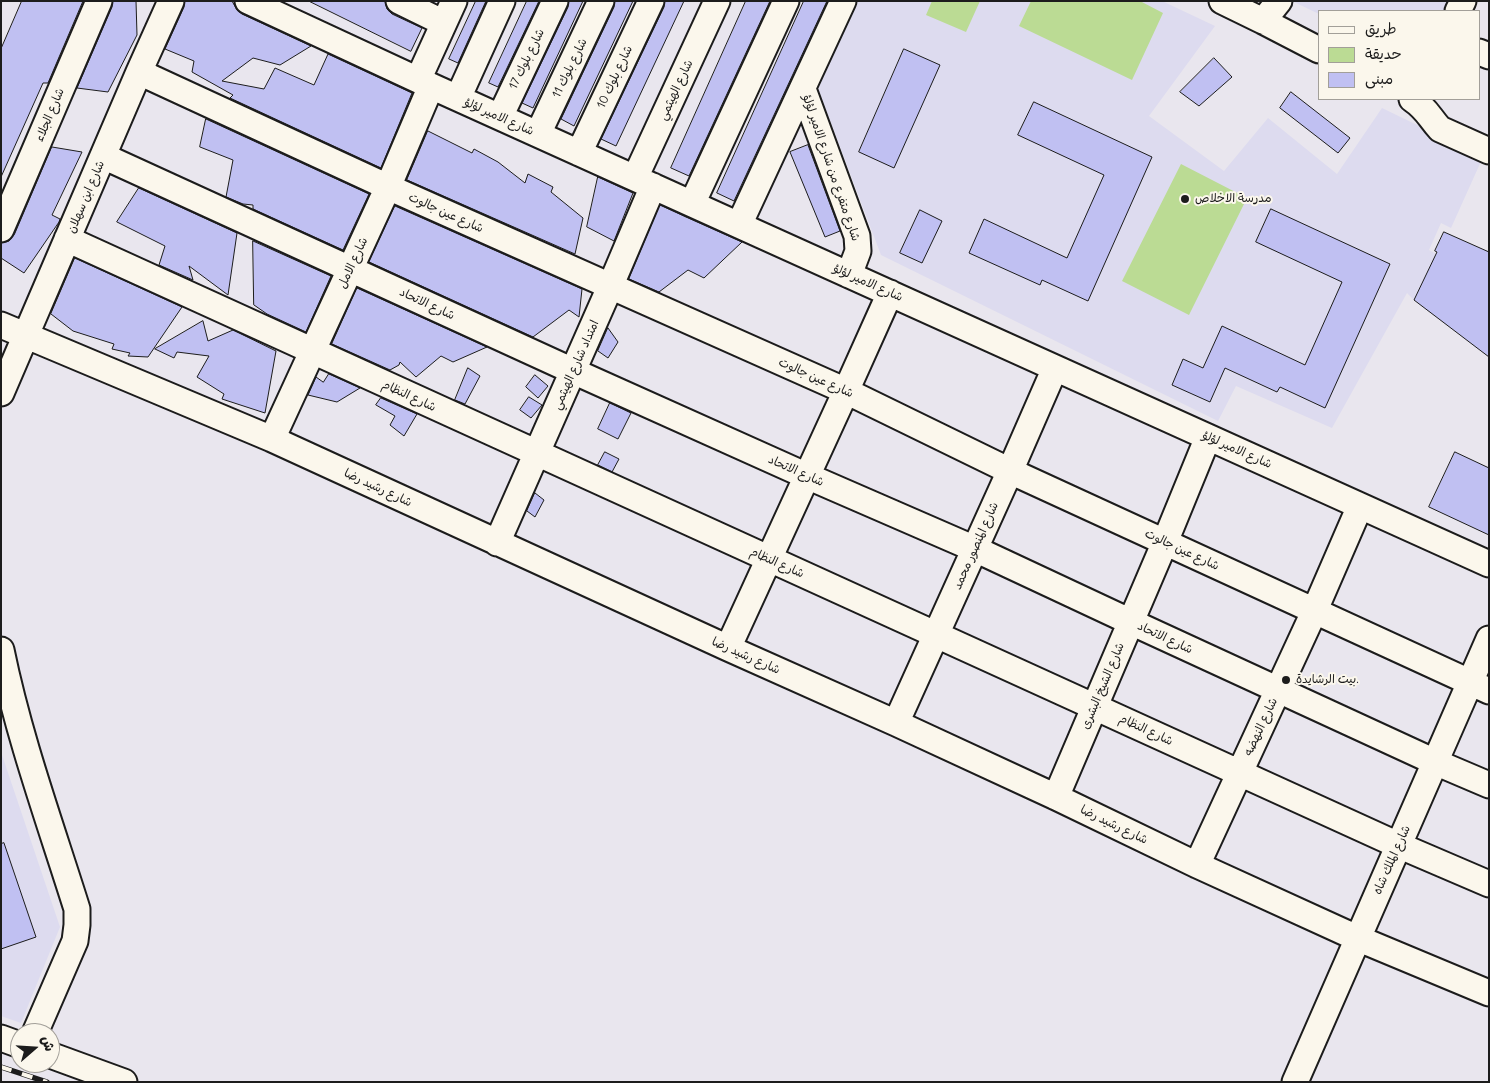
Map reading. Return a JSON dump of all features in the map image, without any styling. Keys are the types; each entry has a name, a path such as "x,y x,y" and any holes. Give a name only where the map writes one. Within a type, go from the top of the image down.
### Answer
{"street":[{"name":"شارع الجلاء","path":"1,229 99,1"},
{"name":"شارع ابن سهلان","path":"1,398 67,239 171,1"},
{"name":"شارع الامير لؤلؤ","path":"248,1 424,83 1489,564"},
{"path":"398,1 449,12"},
{"path":"458,98 502,1"},
{"name":"شارع بلوك 17","path":"500,117 555,1"},
{"name":"شارع بلوك 11","path":"538,134 601,1"},
{"name":"شارع بلوك 10","path":"580,153 651,1"},
{"name":"شارع الهيثمي","path":"644,182 717,1"},
{"path":"692,204 786,1"},
{"path":"739,225 843,1"},
{"path":"1222,1 1318,49"},
{"path":"1263,21 1279,1"},
{"name":"شارع الامل","path":"272,439 388,187 449,12"},
{"name":"شارع عين جالوت","path":"139,72 388,187 846,391 1010,471 1479,686"},
{"name":"شارع متفرع من شارع الامير لؤلؤ","path":"803,89 857,236 858,252 848,274"},
{"path":"1426,104 1440,129 1489,151"},
{"name":"شارع الاتحاد","path":"103,156 574,371 975,550 1435,762 1489,785"},
{"name":"امتداد شارع الهيثمي","path":"498,543 610,287 644,182"},
{"name":"شارع النظام","path":"67,239 1398,845 1489,884"},
{"path":"728,648 890,293"},
{"name":"شارع رشيد رضا","path":"1,325 272,439 896,723 1357,938 1489,993"},
{"name":"شارع المنصور محمد","path":"896,723 1055,368"},
{"name":"شارع الشيخ البشرى","path":"1056,797 1208,437"},
{"name":"شارع النهضه","path":"1197,865 1314,612 1360,506"},
{"name":"شارع الملك شاه","path":"1295,1082 1435,762 1479,686 1489,639"},
{"path":"1,650 9,690 11,730 74,902 78,925 75,940 39,1023"},
{"path":"60,1059 124,1082"}],"shaded area":[{"name":"مدرسة الاخلاص","path":"858,1 1162,1 1215,26 1149,116 1224,171 1268,118 1337,174 1382,108 1483,157 1451,228 1441,223 1429,250 1436,254 1414,300 1407,293 1332,428 1236,386 1218,421 881,255 818,89"},
{"path":"1292,1 1450,1 1446,10 1318,10 1318,14"},
{"path":"1,752 60,927 21,1023 1,1016"}],"green space":[{"path":"932,1 980,1 966,32 926,15"},
{"path":"1031,1 1140,1 1163,13 1132,80 1019,26"},
{"path":"1181,164 1247,198 1189,315 1122,281"}],"building":[{"path":"22,1 83,1 48,83 43,83 1,177 1,49"},
{"path":"113,1 136,1 137,35 108,92 77,88 112,7"},
{"path":"185,1 232,1 237,10 242,14 311,46 280,65 253,58 222,81 264,89 275,68 314,85 328,54 412,93 381,168 230,98 233,95 192,72 194,61 165,49"},
{"path":"309,1 385,1 387,9 392,14 422,28 411,51"},
{"path":"476,1 486,1 458,63 449,59"},
{"path":"527,1 539,1 498,87 489,83"},
{"path":"569,1 583,1 533,108 522,103 568,7"},
{"path":"615,1 633,1 574,126 561,119 614,7"},
{"path":"665,1 684,1 616,146 601,139 664,7"},
{"path":"746,1 770,1 689,176 671,168"},
{"path":"804,1 827,1 734,201 717,193"},
{"path":"904,49 940,65 894,168 859,152"},
{"path":"1214,58 1232,77 1199,106 1180,92"},
{"path":"1291,92 1350,138 1338,153 1280,108"},
{"path":"1034,102 1152,157 1088,301 1042,280 1040,285 969,253 984,219 1067,258 1104,175 1018,135"},
{"path":"206,119 369,194 343,250 253,209 253,205 243,204 226,197 233,160 200,147"},
{"path":"428,131 472,153 474,149 498,162 525,183 528,174 553,187 551,192 583,218 575,254 407,180"},
{"path":"808,145 840,231 825,237 790,152"},
{"path":"52,147 82,152 52,215 60,219 59,222 24,273 1,258 1,243 9,241 14,235"},
{"path":"598,177 633,193 614,241 587,227"},
{"path":"139,188 237,233 228,295 189,266 193,280 159,265 165,246 117,222"},
{"path":"660,205 742,242 704,278 688,270 659,292 629,279"},
{"path":"395,206 582,289 579,317 569,310 533,337 369,262"},
{"path":"1271,209 1390,264 1325,408 1280,387 1277,392 1225,368 1210,402 1172,385 1183,359 1203,368 1222,326 1305,365 1342,282 1256,242"},
{"path":"920,210 942,221 922,263 900,253"},
{"path":"1444,232 1489,252 1489,357 1414,300 1437,252 1435,251"},
{"path":"253,241 331,276 306,332 267,314 254,305"},
{"path":"75,258 182,307 148,357 128,356 130,353 112,349 114,344 73,331 51,314"},
{"path":"357,288 487,347 453,362 441,356 416,377 400,362 399,365 390,370 332,344"},
{"path":"203,321 208,341 233,330 276,351 265,413 222,399 224,394 197,377 209,356 177,352 174,358 155,349"},
{"path":"608,328 618,342 608,358 598,351"},
{"path":"468,368 480,376 465,404 455,400"},
{"path":"329,374 360,388 337,402 308,395 316,377 323,382"},
{"path":"535,375 548,386 538,398 526,387"},
{"path":"529,397 542,405 531,418 520,410"},
{"path":"381,398 417,414 404,436 390,425 395,416 376,405"},
{"path":"610,403 631,413 618,439 598,429"},
{"path":"605,452 619,459 612,472 598,465"},
{"path":"1455,452 1489,468 1489,535 1429,507"},
{"path":"535,493 544,500 535,517 527,511"},
{"path":"4,843 36,937 1,949 1,844"}],"railway":[{"path":"1,1067 47,1082"}],"place":[{"name":"مدرسة الاخلاص","path":"1185,199"},
{"name":"بيت الرشايدة.","path":"1286,680"}]}
